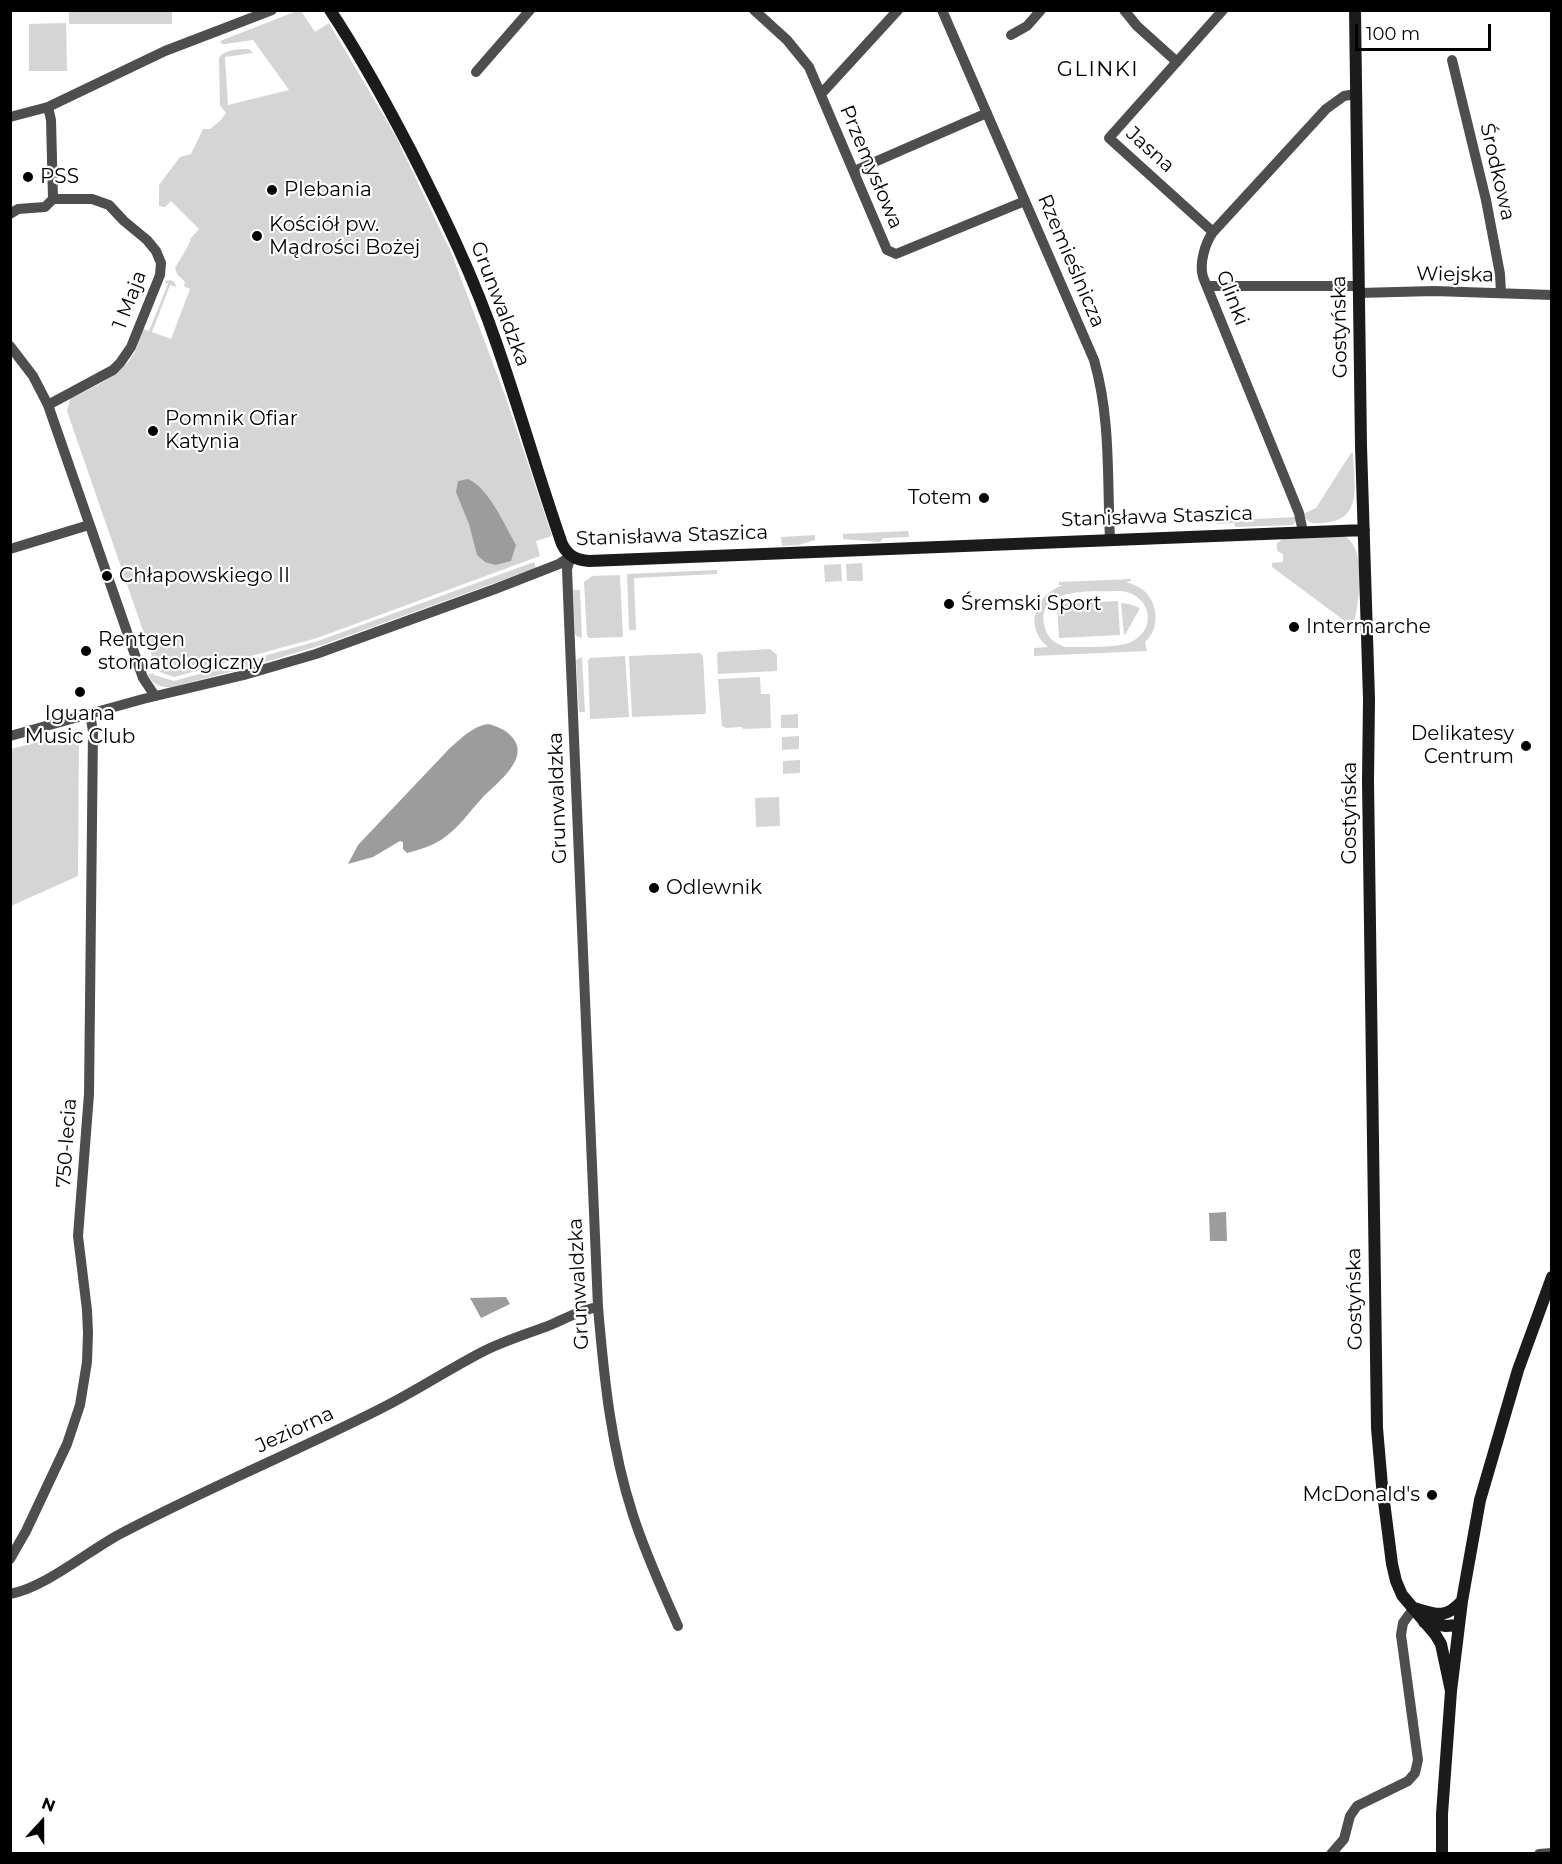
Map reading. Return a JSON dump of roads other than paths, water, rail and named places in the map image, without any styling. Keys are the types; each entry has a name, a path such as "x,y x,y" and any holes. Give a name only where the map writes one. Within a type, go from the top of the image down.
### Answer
{"main road":[{"name":"Grunwaldzka","path":"330,10 362,59 428,184 460,253 497,344 562,544 571,556"},
{"name":"Gostyńska","path":"1355,10 1369,688 1377,1428 1382,1486 1394,1572 1402,1595 1441,1644 1450,1691"},
{"name":"Stanisława Staszica","path":"571,556 589,561 1364,530"},
{"name":"Gostyńska","path":"1442,1854 1442,1814 1450,1691 1458,1625 1480,1500 1518,1370 1551,1277"},
{"path":"1443,1615 1462,1601"},
{"path":"1414,1608 1443,1615 1458,1625"},
{"path":"1424,1622 1446,1626 1458,1625"}],"street":[{"path":"10,117 48,107 165,51 272,10"},
{"path":"476,72 530,10"},
{"name":"Przemysłowa","path":"754,10 787,40 809,67 887,250 896,254 1025,201"},
{"path":"821,94 898,10"},
{"name":"Rzemieślnicza","path":"942,10 1094,360 1105,410 1110,539"},
{"path":"1011,35 1027,26 1041,10"},
{"path":"1124,10 1137,26 1177,62"},
{"name":"Jasna","path":"1213,231 1109,138 1223,10"},
{"name":"Środkowa","path":"1452,60 1486,200 1500,274 1501,293"},
{"name":"Glinki","path":"1303,532 1299,513 1202,275 1202,269 1207,242 1213,231 1326,109 1344,96 1356,94"},
{"path":"48,107 51,120 53,199"},
{"path":"854,171 987,113"},
{"name":"1 Maja","path":"10,214 18,209 45,207 53,199 92,199 109,205 147,240 156,251 161,263 160,276 132,347 120,363 113,370 48,405"},
{"name":"Wiejska","path":"1207,286 1551,295"},
{"path":"10,346 33,376 48,405 143,678 155,696"},
{"path":"10,549 89,525"},
{"name":"Stanisława Staszica","path":"10,736 155,696 244,675 340,646 560,564 571,556"},
{"name":"Grunwaldzka","path":"571,556 567,568 569,620 598,1307 606,1393 627,1496 640,1535 678,1626"},
{"name":"750-lecia","path":"10,1559 26,1531 67,1444 80,1405 87,1362 87,1310 78,1236 88,1094 93,731 90,714"},
{"name":"Jeziorna","path":"10,1594 44,1581 116,1535 195,1495 371,1414 489,1348 581,1311 598,1307"},
{"path":"1331,1854 1344,1839 1350,1816 1357,1806 1408,1781 1415,1773 1418,1760 1401,1635 1403,1623 1414,1608"},
{"path":"1539,1854 1551,1853"}],"place":[{"name":"PSS","path":"28,177"},
{"name":"Plebania","path":"272,190"},
{"name":"Kościół pw. Mądrości Bożej","path":"257,236"},
{"name":"Pomnik Ofiar Katynia","path":"153,431"},
{"name":"Totem","path":"984,498"},
{"name":"Chłapowskiego II","path":"107,576"},
{"name":"Śremski Sport","path":"949,604"},
{"name":"Intermarche","path":"1294,627"},
{"name":"Rentgen stomatologiczny","path":"86,651"},
{"name":"Iguana Music Club","path":"80,692"},
{"name":"Delikatesy Centrum","path":"1526,746"},
{"name":"Odlewnik","path":"654,888"},
{"name":"McDonald's","path":"1432,1495"}],"district":[{"name":"GLINKI","path":"1098,70"}]}
